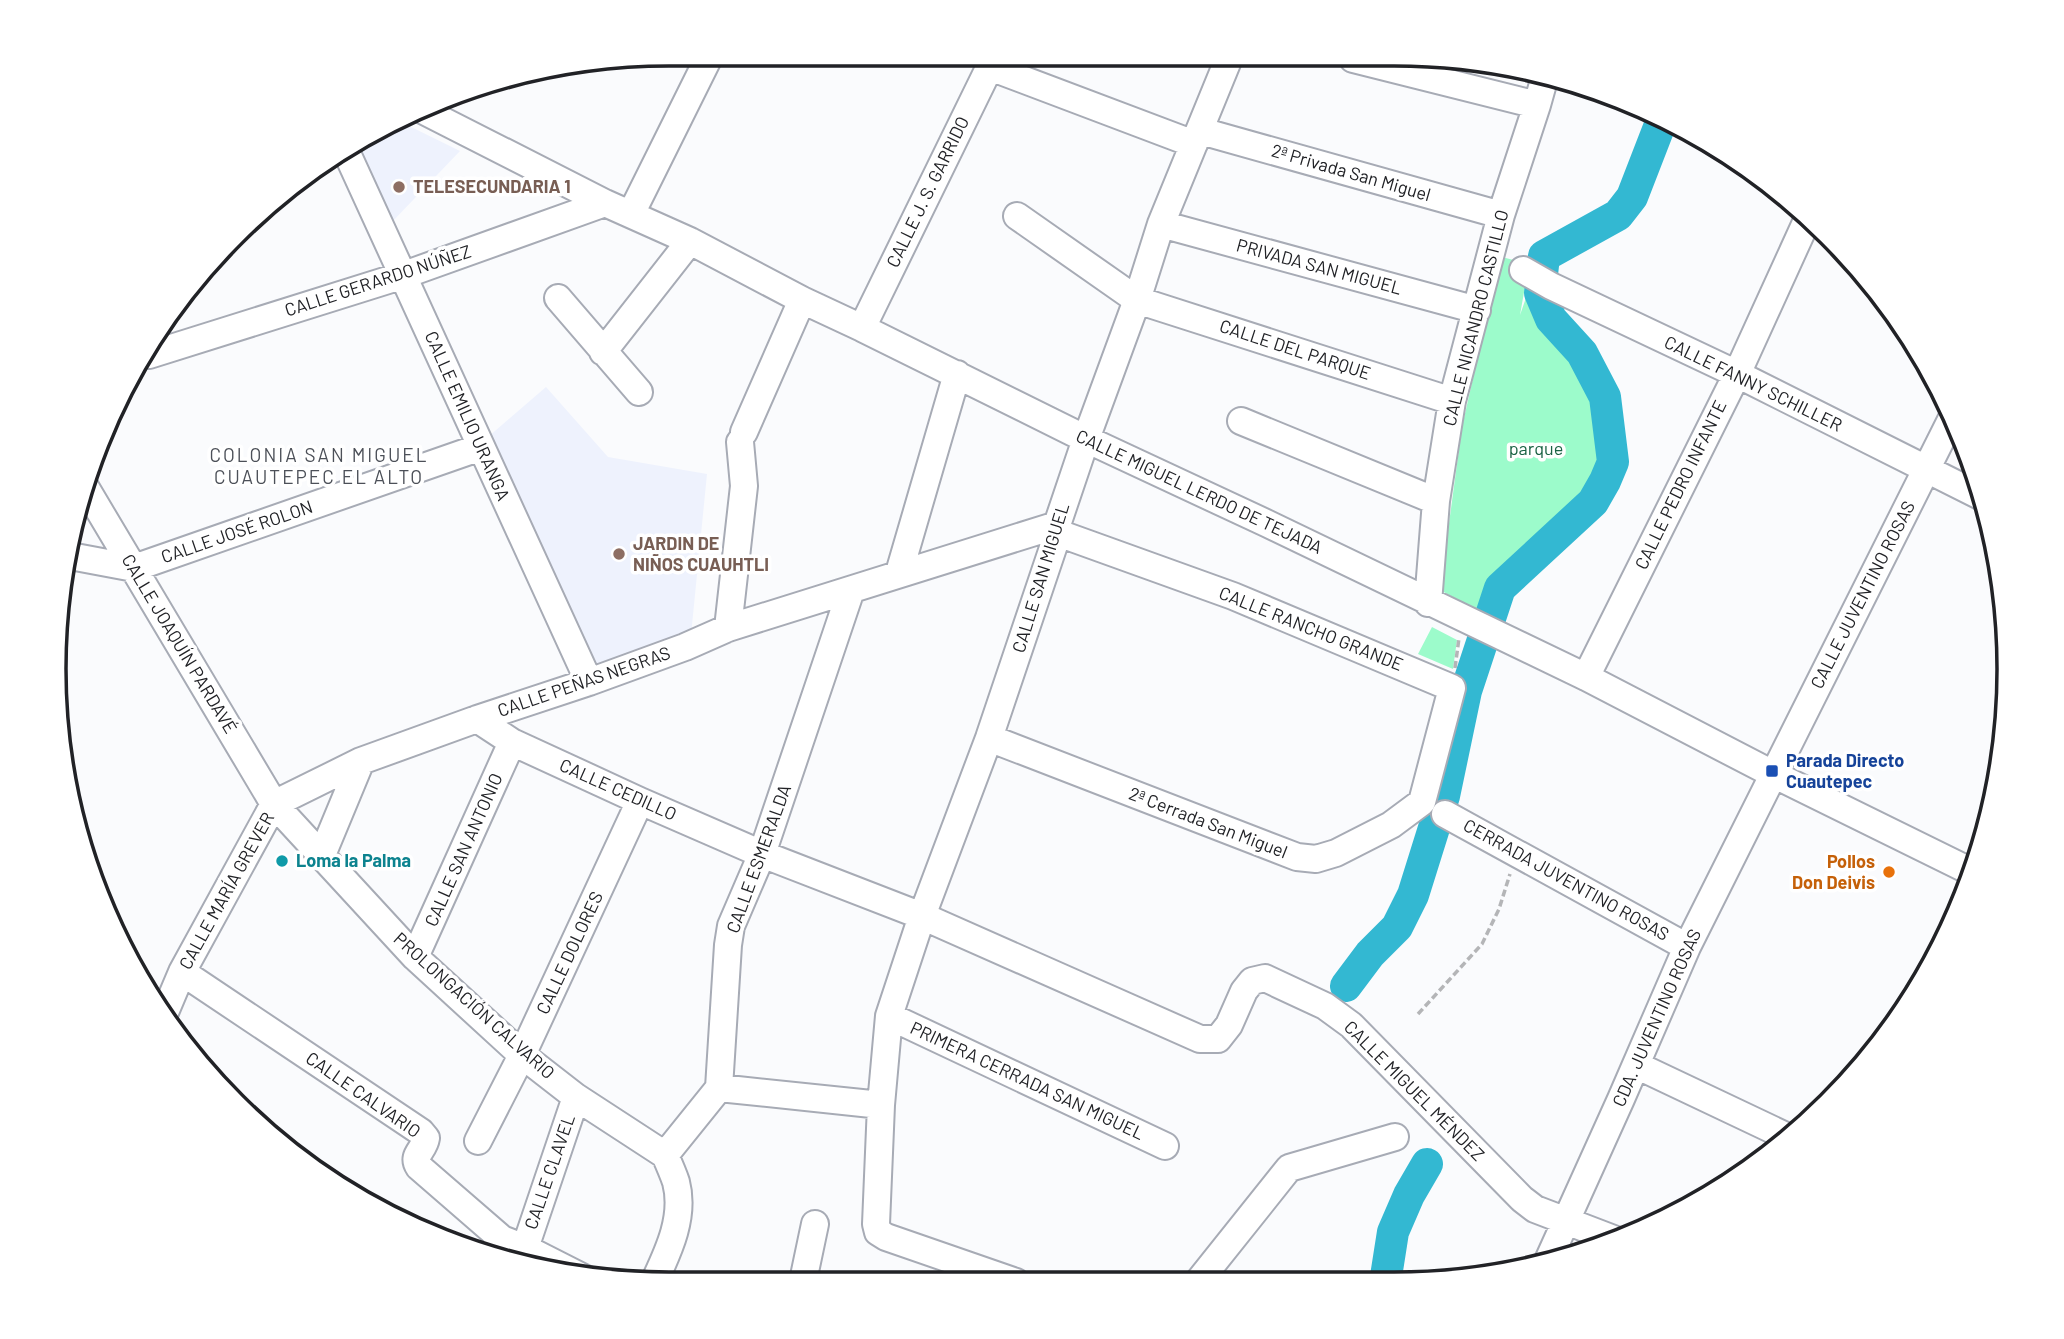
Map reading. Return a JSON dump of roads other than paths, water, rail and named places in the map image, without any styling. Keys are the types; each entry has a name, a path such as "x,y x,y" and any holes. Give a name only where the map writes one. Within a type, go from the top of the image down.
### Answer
{"street":[{"path":"631,214 705,66"},
{"name":"CALLE J. S. GARRIDO","path":"862,328 990,66"},
{"name":"2ª Privada San Miguel","path":"1003,66 1197,138 1501,215"},
{"name":"CALLE SAN MIGUEL","path":"987,1272 886,1237 878,1231 876,1224 881,1105 889,1016 922,916 989,738 1086,439 1137,300 1161,224 1227,66"},
{"path":"1392,66 1541,93"},
{"name":"CALLE NICANDRO CASTILLO","path":"1435,606 1436,501 1452,401 1501,215 1541,93"},
{"name":"CALLE MIGUEL LERDO DE TEJADA","path":"432,115 1086,439 1586,677 1773,774 1963,867"},
{"name":"CALLE EMILIO URANGA","path":"349,158 589,682"},
{"name":"CALLE GERARDO NÚÑEZ","path":"156,353 404,275 605,202"},
{"name":"CALLE DEL PARQUE","path":"1017,216 1137,300 1452,401"},
{"name":"PRIVADA SAN MIGUEL","path":"1161,224 1477,310"},
{"name":"CALLE PEDRO INFANTE","path":"1586,677 1737,374 1804,227"},
{"path":"603,352 690,242"},
{"name":"CALLE FANNY SCHILLER","path":"1538,278 1970,491"},
{"path":"558,298 639,392"},
{"path":"728,628 744,486 742,437 802,300"},
{"path":"899,573 957,374"},
{"path":"1241,421 1436,501"},
{"name":"CALLE JUVENTINO ROSAS","path":"1773,774 1947,428"},
{"name":"CALLE JOSÉ ROLON","path":"134,568 481,447"},
{"name":"CALLE JOAQUÍN PARDAVÉ","path":"92,498 274,804"},
{"name":"CALLE PEÑAS NEGRAS","path":"274,804 361,761 589,682 685,647 728,628 899,573 1057,529"},
{"name":"CALLE RANCHO GRANDE","path":"1057,529 1233,596 1452,688 1445,716 1433,808"},
{"path":"77,556 134,568"},
{"name":"CALLE ESMERALDA","path":"719,1088 731,926 762,854 851,590"},
{"name":"CALLE CEDILLO","path":"477,719 512,742 640,801 762,854 922,916"},
{"name":"2ª Cerrada San Miguel","path":"989,738 1297,857 1316,859 1336,853 1391,825 1433,808"},
{"name":"CALLE SAN ANTONIO","path":"415,957 512,742"},
{"path":"322,855 361,761"},
{"name":"CDA. JUVENTINO ROSAS","path":"1553,1251 1686,947 1773,774"},
{"name":"CALLE DOLORES","path":"478,1141 522,1055 640,801"},
{"name":"PROLONGACIÓN CALVARIO","path":"274,804 415,957 522,1055 576,1097 665,1155"},
{"name":"CALLE MARÍA GREVER","path":"168,1005 182,972 274,804"},
{"name":"CERRADA JUVENTINO ROSAS","path":"1433,808 1686,947"},
{"name":"CALLE MIGUEL MÉNDEZ","path":"922,916 1200,1040 1218,1039 1229,1025 1244,991 1252,981 1265,978 1325,1006 1351,1025 1522,1199 1535,1209 1603,1235"},
{"name":"CALLE CALVARIO","path":"182,972 421,1132 426,1138 425,1146 415,1155 415,1162 419,1167 507,1245 535,1257"},
{"name":"PRIMERA CERRADA SAN MIGUEL","path":"889,1016 1165,1146"},
{"path":"1636,1065 1780,1133"},
{"path":"658,1272 670,1248 676,1227 678,1204 676,1183 665,1155 719,1088 881,1105"},
{"name":"CALLE CLAVEL","path":"507,1245 576,1097"},
{"path":"1206,1272 1289,1168 1395,1137"},
{"path":"805,1272 816,1224"}],"waterway":[{"path":"1346,986 1370,954 1397,927 1413,895 1444,796 1466,691 1500,588 1593,502 1613,462 1605,397 1582,353 1551,319 1540,293 1544,256 1618,215 1632,197 1659,128"},
{"path":"1387,1272 1393,1232 1409,1195 1427,1164"}],"place":[{"name":"TELESECUNDARIA 1","path":"399,187"},
{"name":"JARDIN DE NIÑOS CUAUHTLI","path":"619,554"},
{"name":"Parada Directo Cuautepec","path":"1772,771"},
{"name":"Loma la Palma","path":"282,861"},
{"name":"Pollos Don Deivis","path":"1889,872"}],"district":[{"name":"COLONIA SAN MIGUEL CUAUTEPEC EL ALTO","path":"319,466"}],"park label":[{"name":"parque","path":"1536,449"}]}
